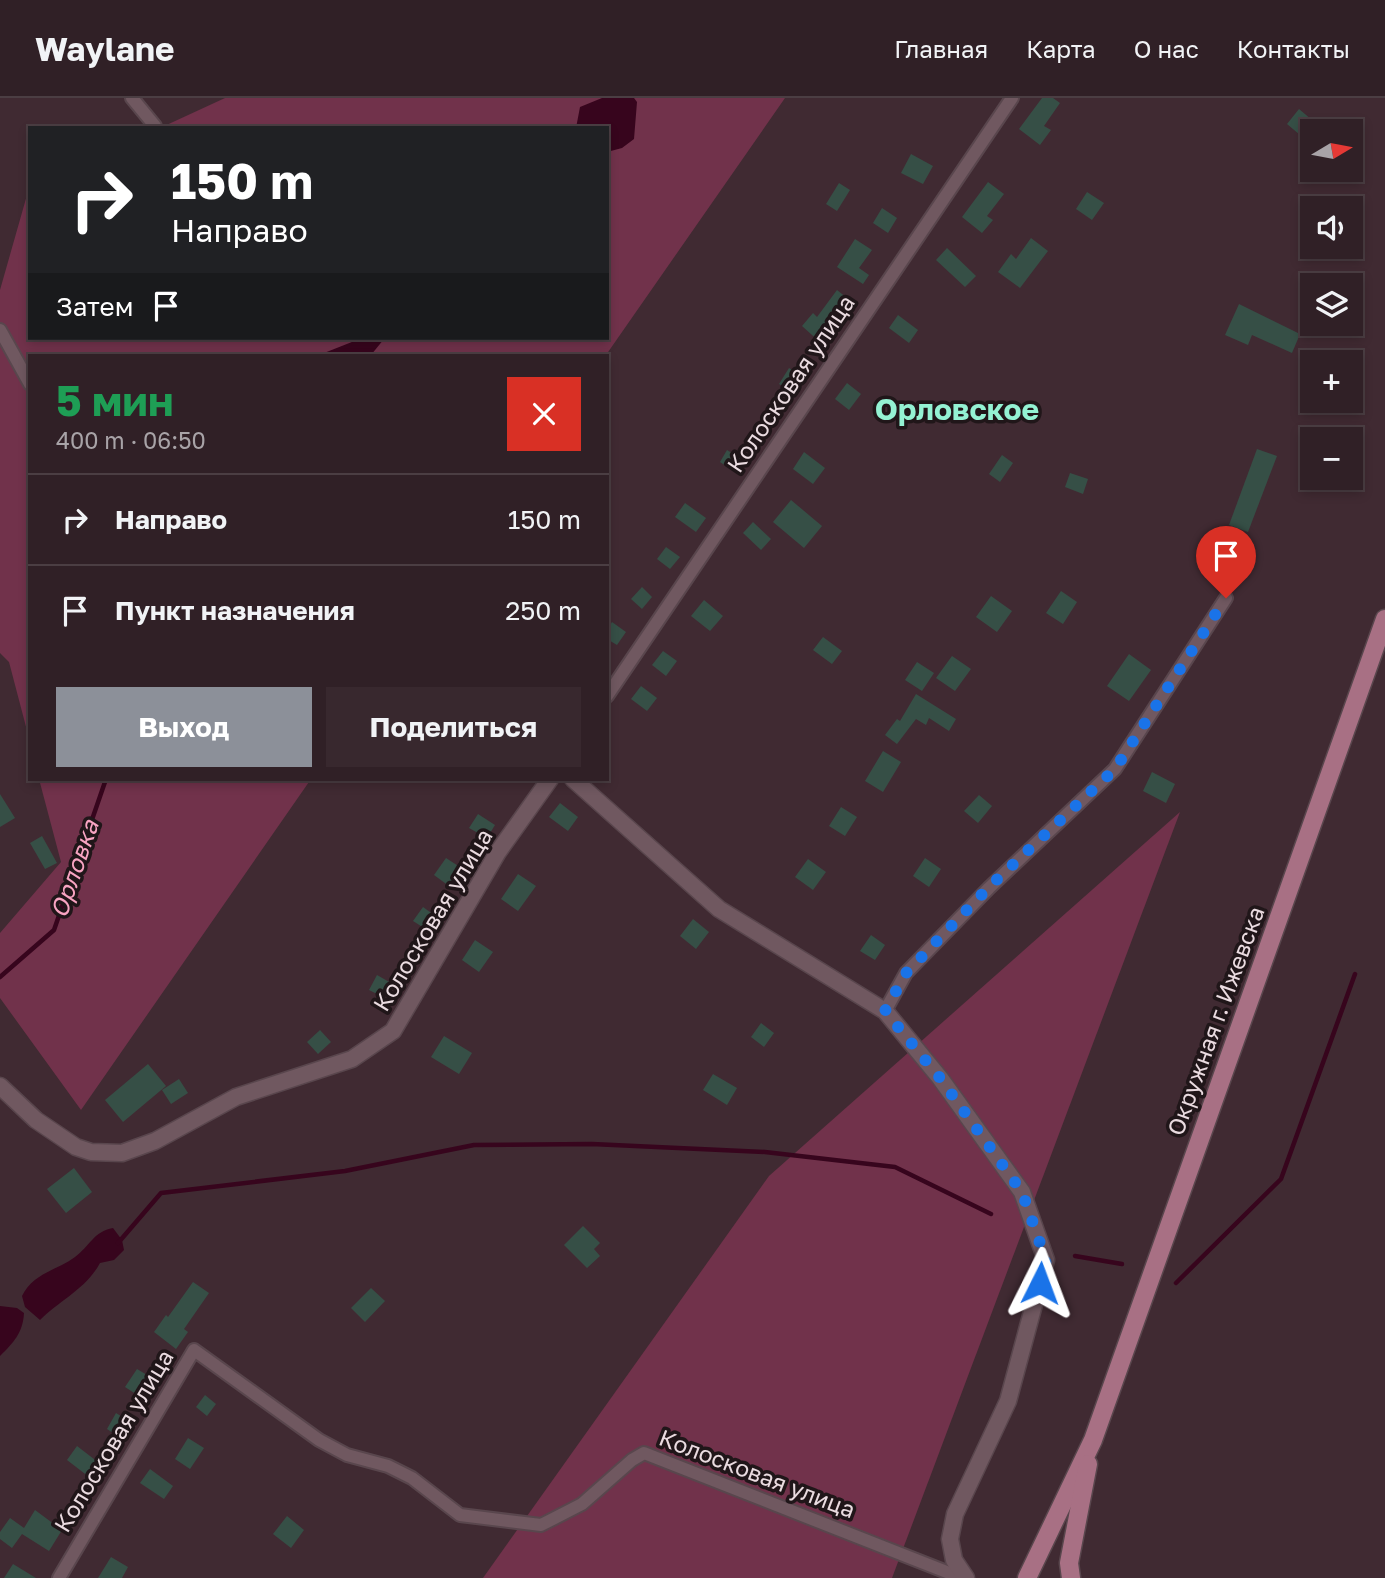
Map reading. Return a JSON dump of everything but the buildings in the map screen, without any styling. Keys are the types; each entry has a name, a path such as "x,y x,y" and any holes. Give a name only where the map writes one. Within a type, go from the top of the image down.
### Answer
{"main road":[{"name":"Окружная г. Ижевска","path":"1027,1578 1093,1440 1385,619"},
{"name":"Окружная г. Ижевска","path":"1071,1578 1069,1563 1093,1440"}],"street":[{"path":"132,98 155,126"},
{"name":"Колосковая улица","path":"609,692 1012,98"},
{"path":"0,330 28,380"},
{"path":"885,1011 906,973 989,887 1115,769 1226,598"},
{"name":"Колосковая улица","path":"0,1086 36,1120 76,1147 91,1153 122,1153 155,1141 236,1097 352,1059 393,1031 498,852 549,781"},
{"name":"Колосковая улица","path":"574,781 719,908 885,1011 940,1078 1022,1192 1046,1260 1008,1401 955,1514 950,1539 954,1560 964,1578"},
{"name":"Колосковая улица","path":"58,1578 194,1350 319,1440 347,1455 388,1466 412,1478 460,1515 541,1525 582,1504 644,1453 964,1578"}],"shaded area":[{"path":"225,98 785,98 607,354 28,354 28,734 9,662 0,653 0,290 28,192 28,340 609,340 609,126 164,126"},
{"path":"602,98 634,98 637,102 634,139 622,148 609,151 609,126 576,126 580,107"},
{"path":"357,340 383,340 372,354 322,354"},
{"path":"40,781 310,781 81,1110 0,998 0,933 61,862"},
{"path":"1180,812 892,1578 483,1578 769,1176"},
{"path":"113,1228 122,1240 124,1250 114,1260 100,1263 88,1280 40,1320 25,1307 22,1296 32,1282 75,1257 101,1232"},
{"path":"0,1306 17,1308 24,1313 19,1332 0,1356"}],"waterway":[{"name":"Орловка","path":"0,977 54,930 105,781"},
{"path":"1176,1283 1281,1179 1355,974"},
{"path":"118,1243 161,1193 345,1171 474,1145 592,1144 765,1152 895,1167 991,1214"},
{"path":"1075,1256 1122,1264"}],"district":[{"name":"Орловское","path":"957,410"}],"route":[{"path":"1040,1283 1046,1260 1022,1192 940,1078 885,1011 906,973 989,887 1115,769 1226,598"}]}
